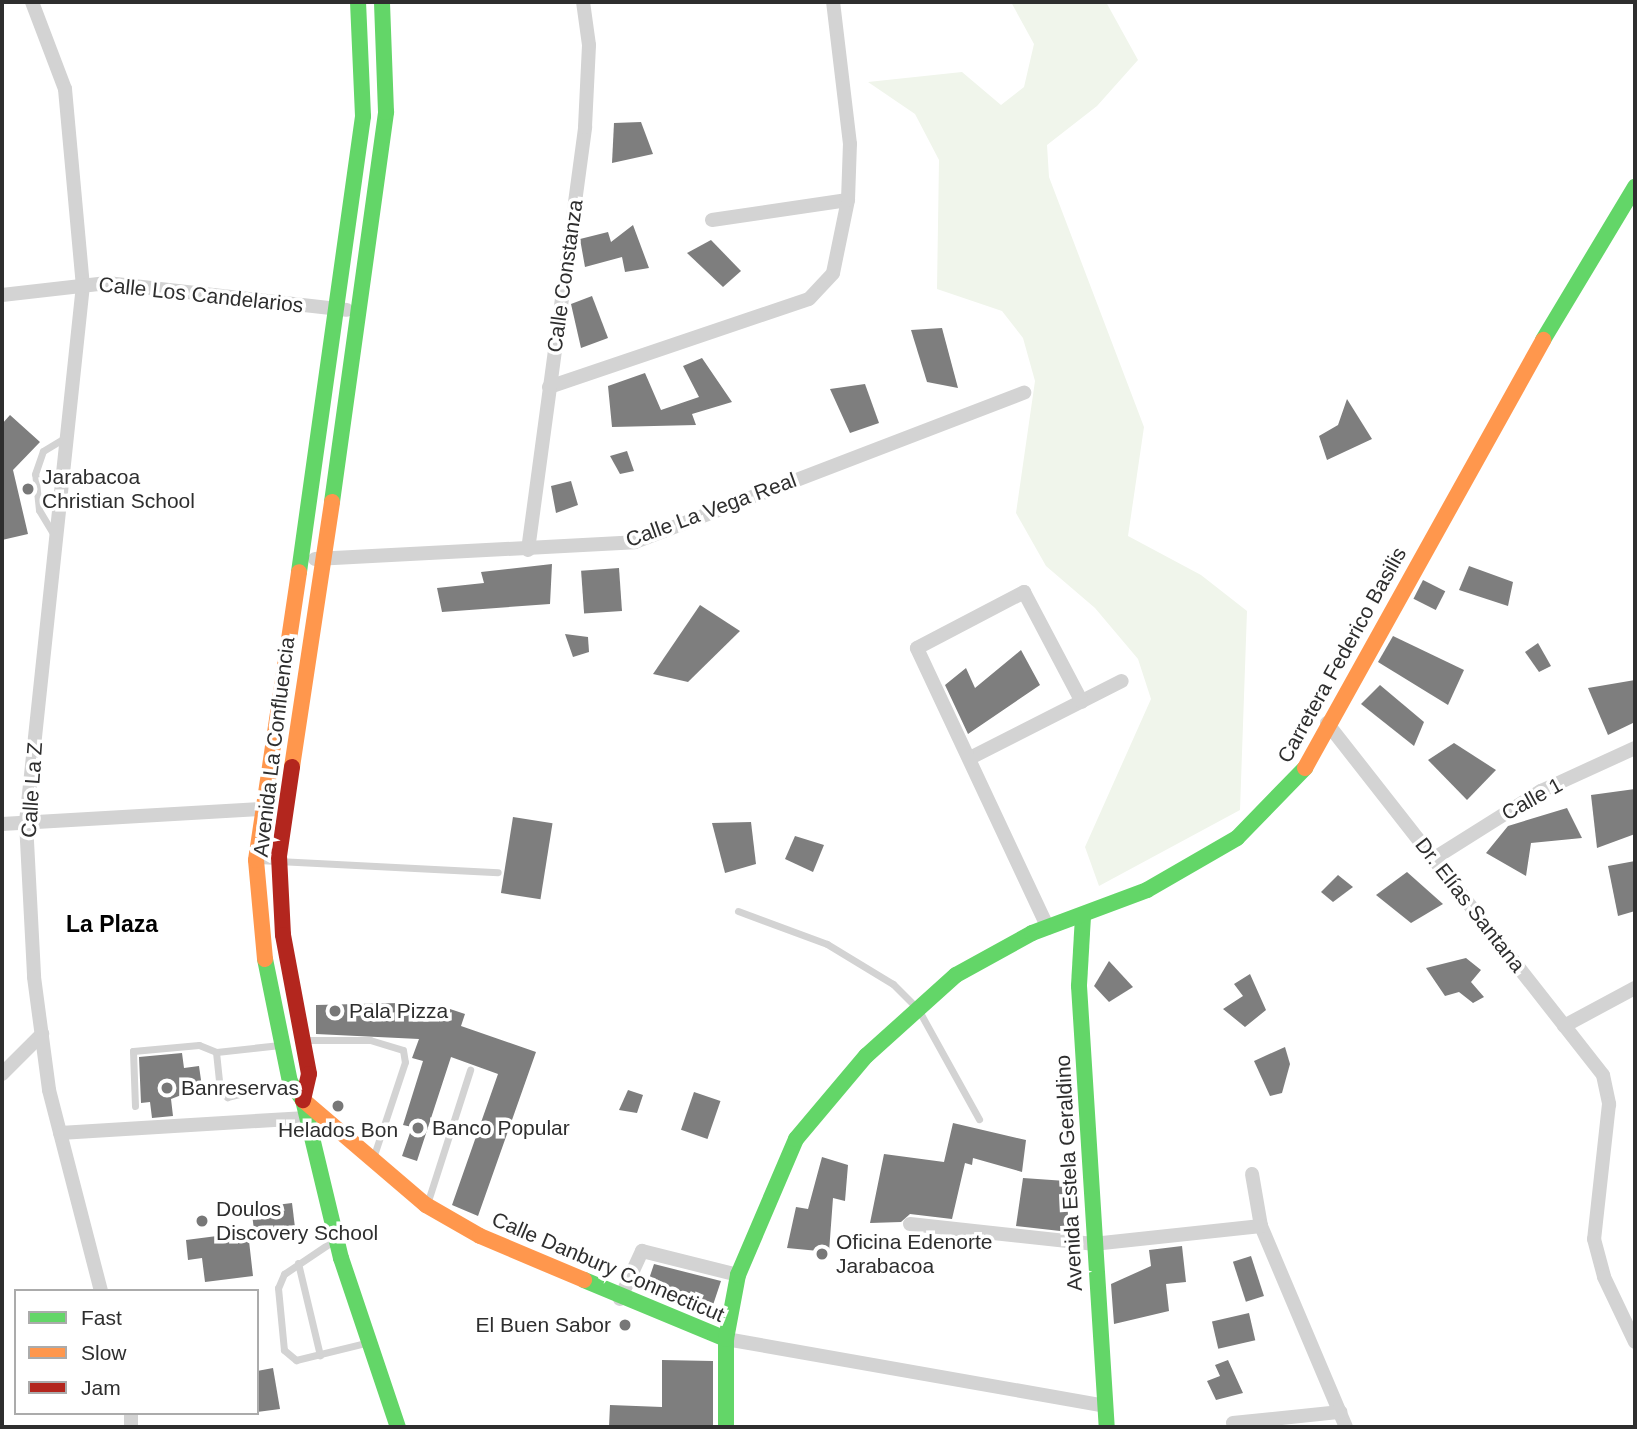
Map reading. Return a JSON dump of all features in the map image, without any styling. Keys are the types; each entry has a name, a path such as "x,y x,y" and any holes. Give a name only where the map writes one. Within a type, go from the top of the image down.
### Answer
{"street":[{"name":"Calle La Z","path":"32,2 65,89 83,285 26,822 42,1034 60,1132 100,1289"},
{"name":"Avenida La Confluencia","path":"303,1101 290,1082 281,1045 261,939 256,860 363,116 358,2"},
{"name":"Avenida La Confluencia","path":"303,1101 309,1074 283,935 279,856 386,112 382,2"},
{"name":"Calle Constanza","path":"528,550 585,127 589,45 583,2"},
{"path":"550,387 809,299 833,273 848,200 850,144 833,2"},
{"name":"Carretera Federico Basilis","path":"726,1427 726,1339 738,1275 796,1139 866,1056 956,975 1048,928 1147,890 1237,838 1299,779 1327,723 1635,187"},
{"path":"712,220 848,200"},
{"name":"Calle Los Candelarios","path":"2,295 83,285 358,312"},
{"name":"Calle La Vega Real","path":"300,560 528,550 635,542 1024,393"},
{"path":"1048,928 917,649 1015,592 1029,597 1082,702"},
{"path":"970,758 1122,681"},
{"name":"Dr. Elías Santana","path":"1327,723 1564,1026 1606,1089 1594,1239 1604,1277 1635,1342"},
{"name":"Calle 1","path":"1433,859 1541,791 1635,748"},
{"path":"2,824 263,808"},
{"name":"Avenida Estela Geraldino","path":"1083,916 1079,986 1093,1244 1107,1427"},
{"path":"1564,1026 1635,988"},
{"path":"4,1066 42,1034"},
{"path":"303,1101 336,1238 398,1427"},
{"name":"Calle Danbury Connecticut","path":"303,1101 374,1156 426,1205 620,1299 726,1339 1105,1406"},
{"path":"60,1132 307,1118"},
{"path":"1252,1174 1261,1226 1346,1427"},
{"path":"910,1224 1093,1244 1261,1226"},
{"path":"620,1299 642,1251 738,1275"},
{"path":"1233,1423 1340,1412"}],"lane":[{"path":"56,539 39,510 35,474 43,451 66,437"},
{"path":"256,860 279,856 498,872"},
{"path":"737,911 827,944 893,985 918,1009 979,1118"},
{"path":"303,1040 370,1040 403,1050 405,1062 374,1156"},
{"path":"135,1106 133,1051 199,1045 216,1052 281,1045"},
{"path":"216,1052 227,1097 290,1082"},
{"path":"426,1205 470,1070"},
{"path":"336,1238 284,1274 275,1301 284,1350 296,1360 369,1343"},
{"path":"298,1263 320,1355"}],"shaded area":[{"path":"1011,2 1106,2 1138,60 1097,106 1047,145 1049,177 1144,427 1128,536 1201,575 1247,611 1240,810 1099,886 1085,847 1151,699 1138,659 1095,608 1046,566 1016,513 1035,381 1023,338 1002,311 937,289 939,160 915,114 868,82 962,72 1001,105 1024,87 1034,44"}],"building":[{"path":"641,122 653,154 612,163 614,123"},
{"path":"633,225 649,268 625,272 622,257 585,267 580,239 608,232 611,242"},
{"path":"711,240 741,271 723,287 687,253"},
{"path":"592,296 608,338 581,348 571,304"},
{"path":"942,328 958,388 927,382 911,330"},
{"path":"702,358 732,402 692,414 696,425 612,427 608,386 645,373 661,410 699,397 683,366"},
{"path":"865,384 879,423 850,433 830,389"},
{"path":"1347,399 1372,439 1327,460 1319,436 1338,425"},
{"path":"10,415 40,442 13,470 28,534 2,540 2,424"},
{"path":"627,451 634,471 620,474 610,456"},
{"path":"571,481 578,505 556,513 551,486"},
{"path":"552,564 550,604 442,612 437,588 484,583 481,572"},
{"path":"1469,566 1513,582 1508,606 1459,590"},
{"path":"619,568 622,611 584,614 581,571"},
{"path":"1423,580 1445,591 1436,610 1413,599"},
{"path":"700,605 740,631 688,682 653,674"},
{"path":"565,634 588,637 589,652 573,657"},
{"path":"1393,636 1464,670 1448,705 1378,662"},
{"path":"1538,643 1551,666 1539,672 1525,652"},
{"path":"1021,650 1040,685 968,734 945,685 966,668 975,688"},
{"path":"1635,680 1635,722 1608,735 1588,688"},
{"path":"1380,685 1424,722 1414,746 1361,704"},
{"path":"1454,743 1496,770 1467,800 1428,760"},
{"path":"1635,789 1635,834 1597,848 1591,795"},
{"path":"1567,808 1582,838 1531,843 1526,876 1486,853 1508,826"},
{"path":"513,817 553,823 540,899 501,893"},
{"path":"751,822 756,864 725,873 712,823"},
{"path":"795,836 824,845 813,872 785,859"},
{"path":"1635,861 1635,911 1618,916 1608,866"},
{"path":"1407,872 1443,904 1411,923 1376,895"},
{"path":"1338,875 1353,887 1333,902 1321,892"},
{"path":"1466,958 1481,970 1471,982 1484,997 1473,1003 1459,992 1445,996 1426,968"},
{"path":"1109,961 1133,987 1109,1002 1094,986"},
{"path":"1250,974 1266,1010 1245,1027 1223,1009 1243,996 1234,984"},
{"path":"400,1003 438,1015 441,1006 465,1014 461,1026 536,1052 478,1216 452,1205 498,1074 451,1057 417,1161 402,1156 412,1127 403,1125 423,1061 412,1058 419,1039 316,1034 316,1005"},
{"path":"1285,1047 1290,1064 1282,1093 1270,1096 1254,1061"},
{"name":"Banreservas","path":"182,1053 184,1068 199,1066 202,1087 171,1099 173,1116 152,1118 150,1102 141,1103 139,1057"},
{"path":"628,1090 643,1095 637,1113 619,1110"},
{"path":"694,1092 720,1101 707,1139 681,1130"},
{"path":"953,1123 1026,1140 1022,1172 973,1158 972,1165 965,1163 952,1219 910,1214 901,1222 870,1223 884,1154 944,1162"},
{"path":"822,1157 848,1165 845,1201 833,1198 829,1252 787,1248 796,1207 808,1209"},
{"path":"1023,1178 1066,1181 1069,1232 1016,1226"},
{"path":"292,1203 295,1229 254,1234 251,1208"},
{"path":"248,1232 253,1276 205,1282 202,1258 188,1260 186,1240"},
{"path":"1182,1246 1186,1282 1166,1284 1169,1311 1114,1324 1111,1284 1151,1266 1149,1250"},
{"path":"1251,1256 1264,1296 1246,1302 1233,1262"},
{"path":"654,1264 721,1281 710,1314 645,1291"},
{"path":"1249,1313 1255,1340 1218,1349 1212,1322"},
{"path":"662,1360 713,1361 713,1427 609,1427 610,1405 662,1407"},
{"path":"1228,1360 1243,1393 1216,1400 1207,1381 1220,1376 1215,1365"},
{"path":"273,1368 280,1409 259,1412 259,1371"}],"traffic: fast":[{"path":"299,572 363,116 358,2"},
{"path":"332,502 386,112 382,2"},
{"path":"1543,340 1635,187"},
{"path":"726,1427 726,1339 738,1275 796,1139 866,1056 956,975 1032,933 1147,890 1237,838 1305,768"},
{"path":"1083,916 1079,986 1107,1427"},
{"path":"265,959 290,1082 303,1100 341,1258 398,1427"},
{"path":"584,1280 726,1339"}],"traffic: slow":[{"path":"1305,768 1543,340"},
{"path":"292,767 332,502"},
{"path":"265,959 256,860 299,572"},
{"path":"303,1100 426,1205 480,1236 584,1280"}],"traffic: jam":[{"path":"292,767 279,856 283,935 309,1074 303,1100"}],"place":[{"name":"Jarabacoa Christian School","path":"28,489"},
{"name":"Pala Pizza","path":"335,1011"},
{"name":"Banreservas","path":"167,1088"},
{"name":"Helados Bon","path":"338,1106"},
{"name":"Banco Popular","path":"418,1128"},
{"name":"Doulos Discovery School","path":"202,1221"},
{"name":"Oficina Edenorte Jarabacoa","path":"822,1254"},
{"name":"El Buen Sabor","path":"625,1325"}],"district":[{"name":"La Plaza","path":"112,924"}]}
